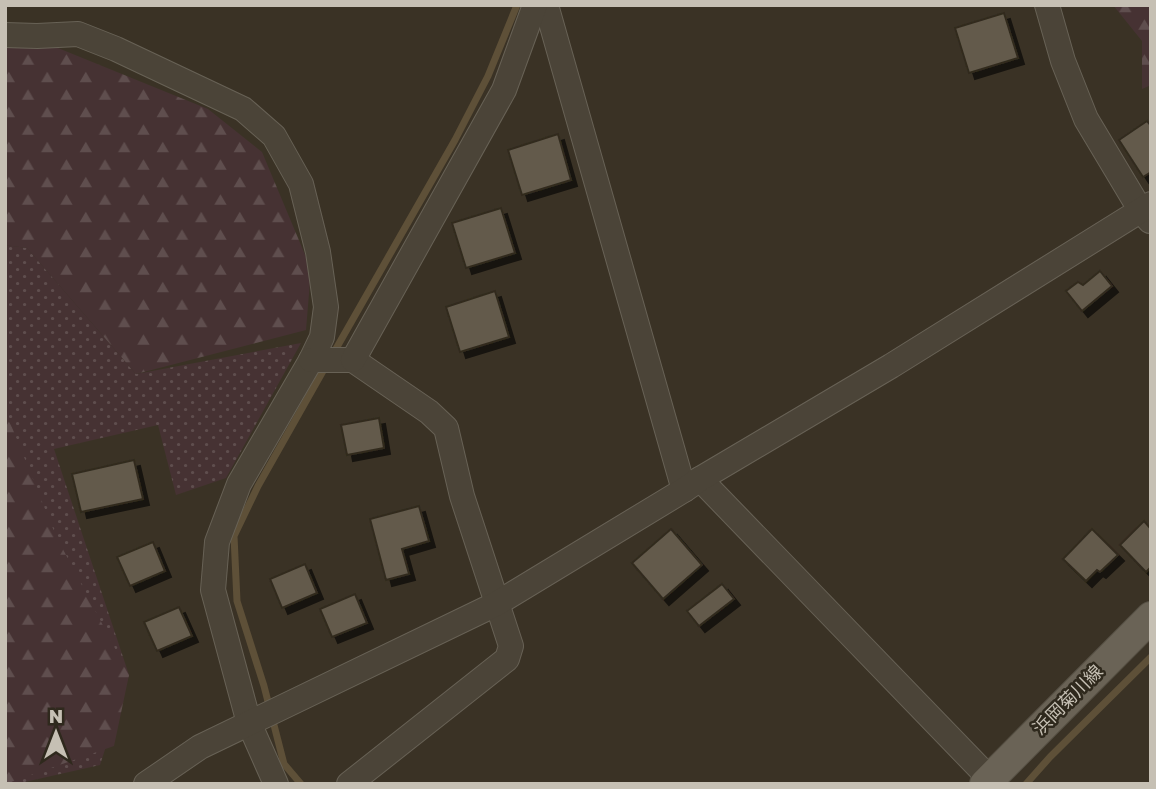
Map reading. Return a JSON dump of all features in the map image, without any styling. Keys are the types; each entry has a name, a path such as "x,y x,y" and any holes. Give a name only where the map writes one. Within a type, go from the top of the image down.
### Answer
{"main road":[{"name":"浜岡菊川線","path":"987,781 1151,617"}],"street":[{"path":"354,360 504,90 535,5"},
{"path":"546,5 692,485 987,781"},
{"path":"146,784 200,747 496,604 1147,212 1086,119 1063,61 1047,5"},
{"path":"5,35 78,34 243,109 274,136 301,184 318,252 326,307 322,338 239,484 217,542 213,590 249,723 276,784"},
{"path":"311,360 354,360 429,412 446,428 462,496 511,646 507,659 349,784"}],"green space":[{"path":"1113,5 1151,5 1151,85 1142,89 1142,41"},
{"path":"5,44 53,46 208,109 262,152 311,269 306,330 136,374 27,248 5,245"},
{"path":"5,245 27,248 136,374 301,343 226,478 176,495 158,425 54,449 129,675 100,765 16,784 5,784"},
{"path":"5,410 56,536 129,675 114,746 5,784"}],"building":[{"path":"1004,13 1018,58 969,73 955,28"},
{"path":"1147,121 1151,126 1151,172 1143,177 1119,140"},
{"path":"558,134 571,180 522,195 508,150"},
{"path":"501,208 515,253 466,268 452,223"},
{"path":"1100,271 1112,286 1082,311 1066,291 1078,282 1083,285"},
{"path":"495,291 509,337 460,352 446,307"},
{"path":"379,418 384,448 347,455 341,425"},
{"path":"134,460 143,499 81,512 72,474"},
{"path":"419,506 429,541 402,549 409,574 386,580 370,519"},
{"path":"1144,521 1151,529 1151,567 1146,572 1120,545"},
{"path":"671,529 702,565 663,599 632,563"},
{"path":"1092,529 1118,555 1086,581 1063,559"},
{"path":"153,542 165,571 130,586 117,557"},
{"path":"305,564 317,593 282,608 270,579"},
{"path":"722,584 734,599 699,626 687,611"},
{"path":"355,594 367,623 332,637 320,609"},
{"path":"179,607 192,636 157,651 144,622"}],"waterway":[{"path":"333,354 455,140 488,76 517,5"},
{"path":"301,784 284,764 264,686 237,601 234,536 258,486 327,364"},
{"path":"1026,784 1151,657"}]}
